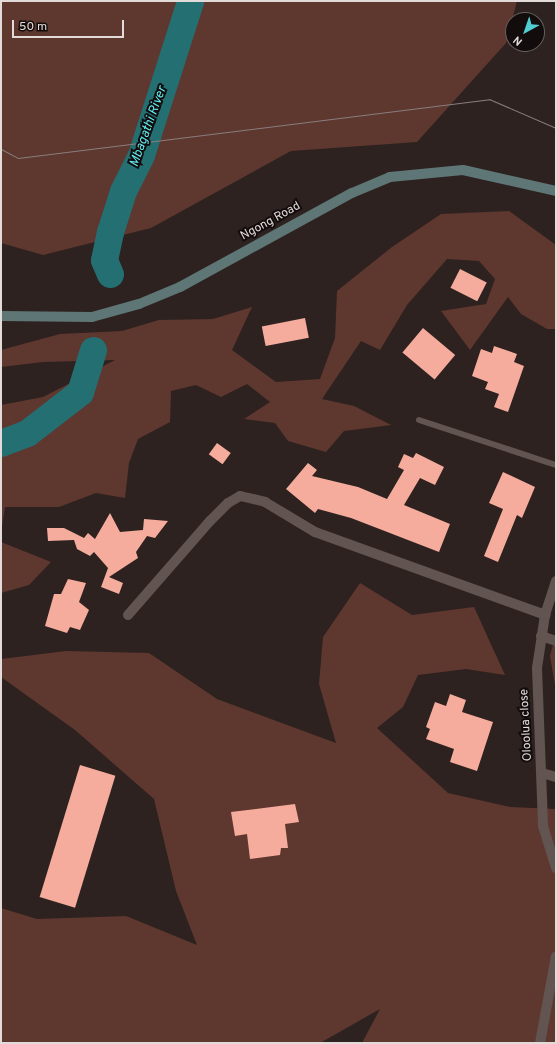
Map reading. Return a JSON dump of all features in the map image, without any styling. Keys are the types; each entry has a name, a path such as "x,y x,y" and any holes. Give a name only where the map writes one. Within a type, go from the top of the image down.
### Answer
{"main road":[{"name":"Ngong Road","path":"1,316 92,317 139,304 180,287 352,193 390,177 463,170 556,191"}],"street":[{"path":"128,615 210,520 228,503 240,496 253,497 265,502 315,532 545,615"},
{"name":"Oloolua close","path":"556,581 545,615 537,668 543,826 556,868"},
{"path":"541,636 556,641"},
{"path":"542,773 556,777"},
{"path":"540,1043 556,956"}],"lane":[{"path":"419,420 556,464"}],"shaded area":[{"path":"1,1 517,1 514,12 505,12 505,44 417,142 291,151 151,228 43,255 1,243"},
{"path":"509,211 556,245 556,329 547,329 521,314 508,297 470,350 441,311 486,304 495,279 479,261 447,259 407,305 380,350 361,341 322,399 354,406 391,425 344,431 326,452 288,441 275,423 244,419 270,402 247,384 221,397 196,385 171,391 170,422 138,439 129,463 125,498 96,493 59,507 5,507 1,533 1,405 43,397 115,360 43,362 1,367 1,350 60,334 122,331 159,320 213,319 252,307 232,350 276,382 320,379 335,338 337,291 392,247 441,214"},
{"path":"1,542 51,562 29,585 1,593"},
{"path":"360,583 412,615 474,607 505,675 466,669 418,675 403,707 377,728 448,793 510,807 556,809 556,1043 362,1043 380,1009 320,1043 1,1043 1,908 37,919 126,916 197,945 176,891 154,799 75,730 1,677 1,659 66,651 149,653 217,699 336,743 319,684 323,637"},
{"path":"556,633 556,684 555,685 550,656"}],"building":[{"path":"460,269 487,283 477,301 450,288"},
{"path":"305,318 309,338 266,346 262,326"},
{"path":"423,328 455,355 435,380 402,353"},
{"path":"494,346 517,354 514,362 524,366 508,412 494,407 499,394 485,389 488,382 472,376 481,349 492,353"},
{"path":"217,443 231,453 223,464 209,454"},
{"path":"416,453 444,467 435,485 420,478 404,505 450,524 439,552 351,518 318,509 315,513 286,489 308,463 317,470 312,476 358,487 387,499 404,470 398,467 404,454 413,458"},
{"path":"503,472 535,487 522,518 517,515 498,562 484,556 503,509 489,503"},
{"path":"110,513 120,532 143,530 144,519 168,521 155,538 147,536 136,552 138,558 109,577 123,583 119,594 101,587 108,568 94,552 90,556 77,549 74,540 48,541 47,528 64,528 84,538 88,533 95,539"},
{"path":"68,579 86,583 79,602 89,610 80,630 70,627 67,633 45,626 54,594 61,594"},
{"path":"450,694 466,700 462,712 493,722 477,771 450,762 454,749 426,739 430,729 426,727 435,702 446,706"},
{"path":"80,765 115,776 75,908 40,897"},
{"path":"295,804 299,822 285,824 288,848 281,848 280,855 250,859 247,834 235,836 231,812"}],"waterway":[{"name":"Mbagathi River","path":"110,274 104,260 110,232 123,191 141,155 190,1"},
{"path":"1,443 27,433 80,392 93,350"}],"tram line":[{"path":"1,149 18,158 489,99 556,128"}]}
